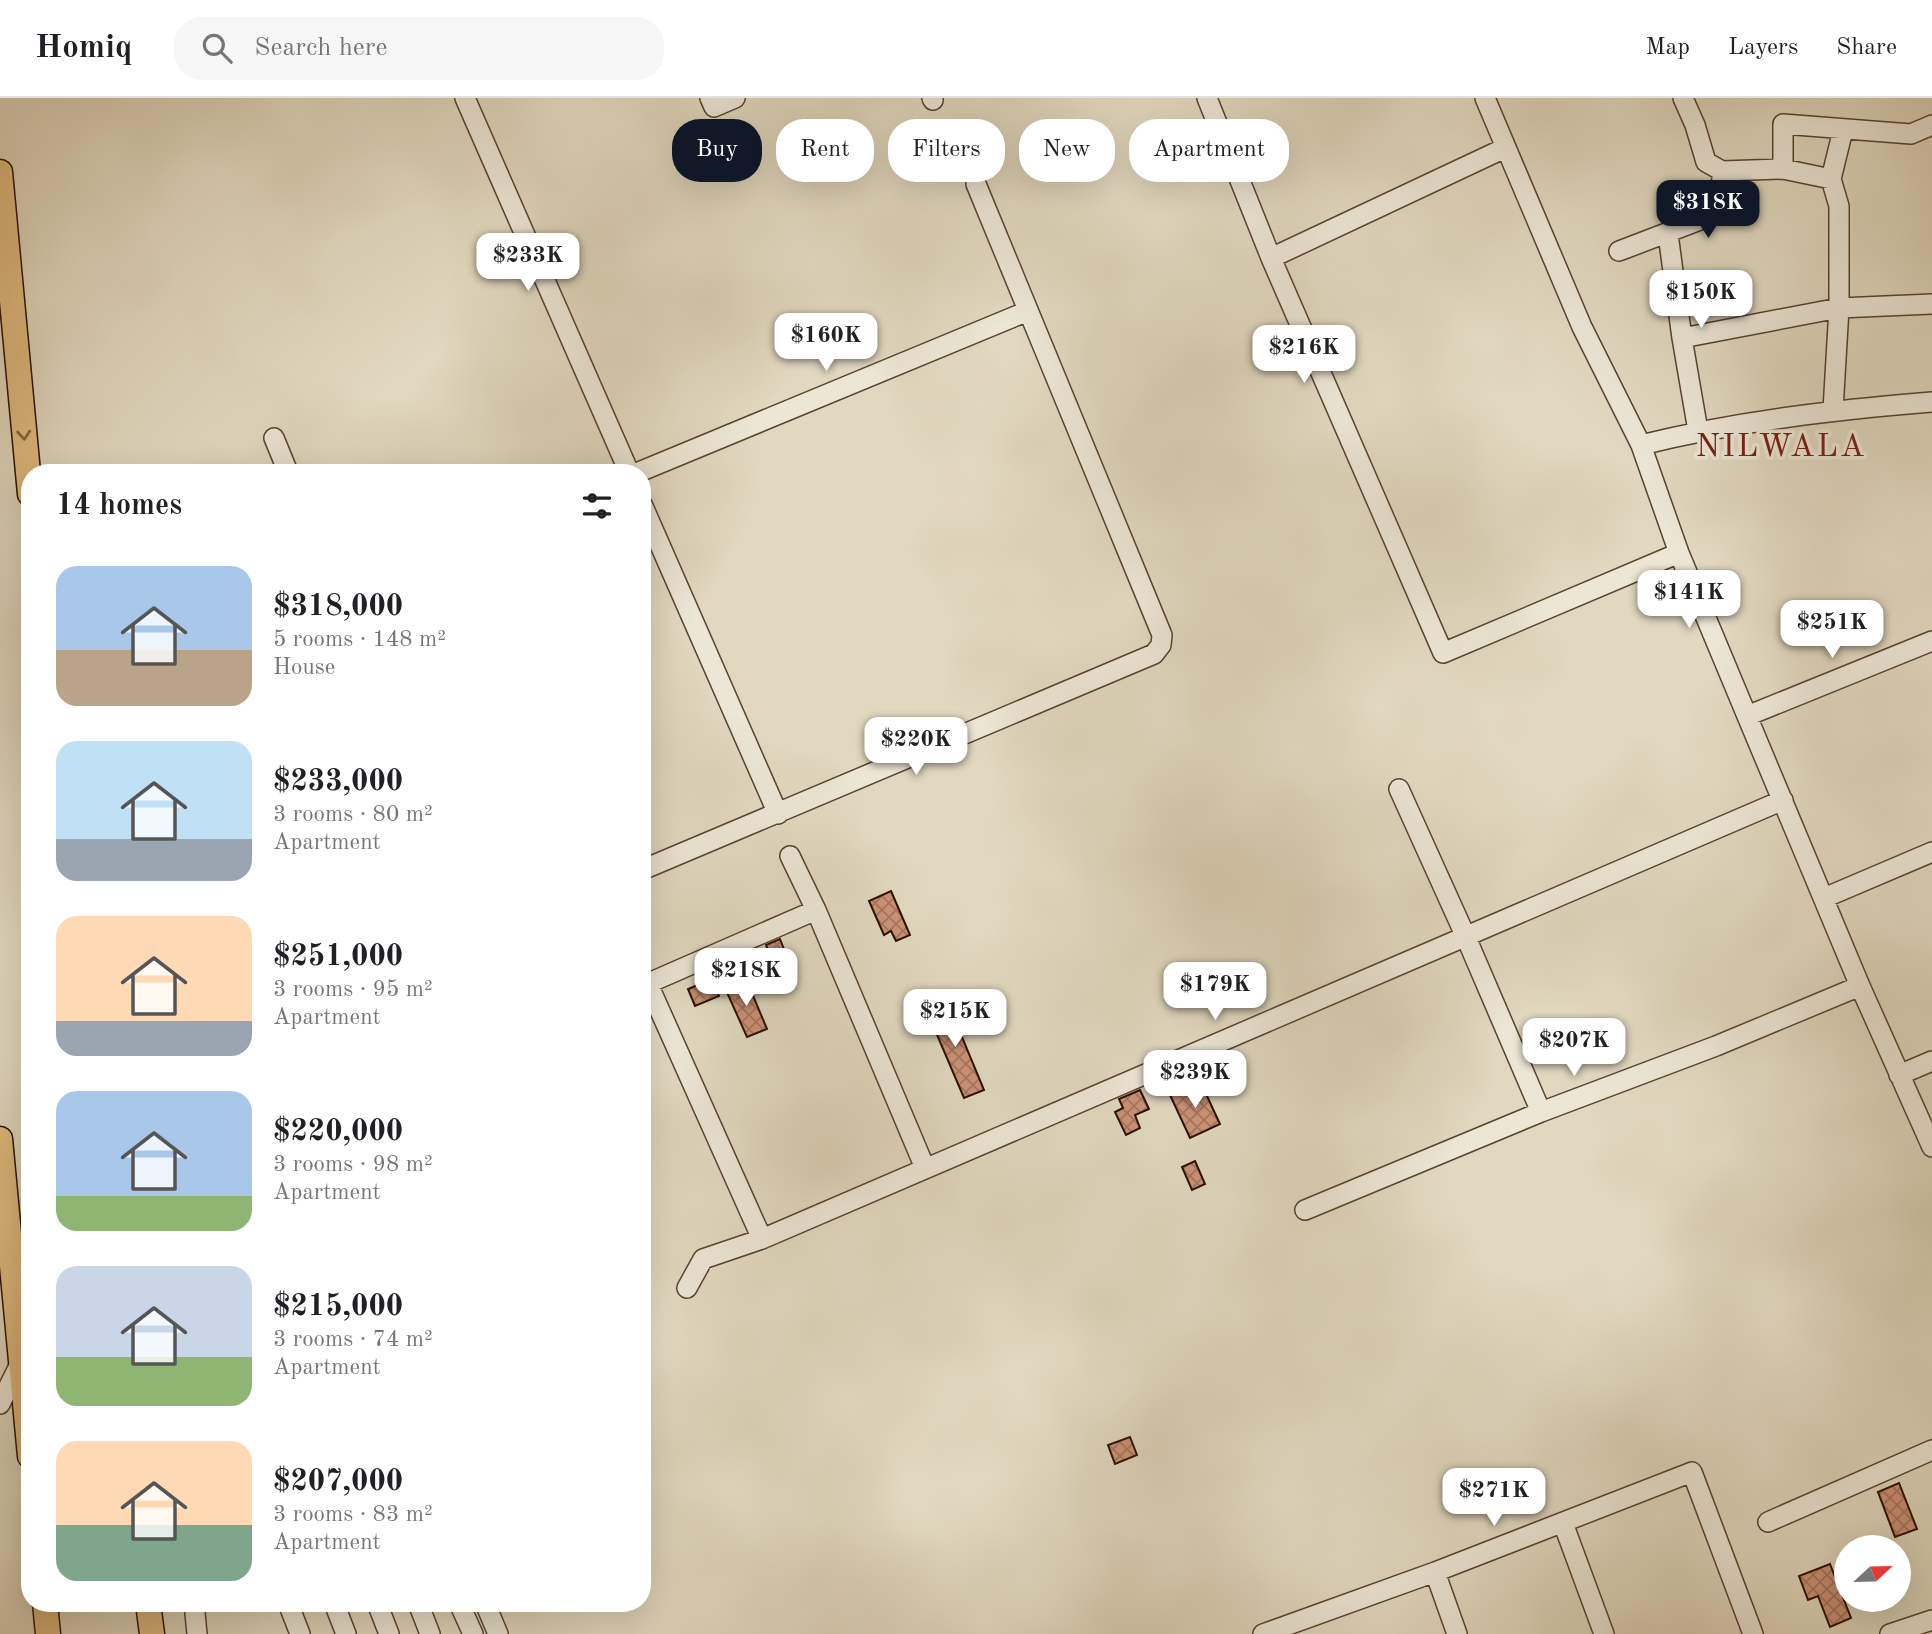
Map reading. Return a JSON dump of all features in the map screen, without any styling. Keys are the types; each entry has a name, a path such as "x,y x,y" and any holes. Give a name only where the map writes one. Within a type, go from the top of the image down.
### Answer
{"main road":[{"path":"0,172 27,464"},
{"path":"0,1139 21,1373"},
{"path":"46,1612 48,1634"},
{"path":"149,1612 152,1634"}],"street":[{"path":"465,98 625,464"},
{"path":"710,98 714,107 735,98"},
{"path":"1208,98 1271,258 1443,653 1679,553"},
{"path":"1485,98 1583,327 1641,445 1679,553 1746,716 1860,986 1932,1147"},
{"path":"1683,98 1695,125 1706,162 1722,171 1783,169 1831,179"},
{"path":"1783,169 1783,124 1911,134 1932,125"},
{"path":"1833,410 1839,308 1839,206 1831,179 1843,130"},
{"path":"1271,258 1505,148"},
{"path":"1619,251 1721,212 1722,171"},
{"path":"651,866 1154,654 1161,645 1162,635 976,184"},
{"path":"1668,234 1698,431"},
{"path":"1682,338 1839,308 1932,304"},
{"path":"651,467 1028,311"},
{"path":"1641,445 1698,431 1833,410 1932,402"},
{"path":"274,438 285,464"},
{"path":"651,525 778,814"},
{"path":"1746,716 1932,641"},
{"path":"1399,789 1541,1112"},
{"path":"687,1288 704,1259 762,1239 1783,800"},
{"path":"1824,898 1932,852"},
{"path":"790,856 816,910 925,1168"},
{"path":"651,982 816,910"},
{"path":"1305,1210 1541,1112 1716,1046 1860,986"},
{"path":"651,998 762,1239"},
{"path":"1899,1074 1932,1060"},
{"path":"0,1404 20,1364"},
{"path":"1768,1522 1932,1450"},
{"path":"1263,1634 1299,1628 1434,1572 1692,1472 1752,1634"},
{"path":"1563,1523 1604,1634"},
{"path":"1434,1572 1457,1634"},
{"path":"195,1612 197,1634"},
{"path":"291,1612 300,1634"},
{"path":"337,1612 346,1634"},
{"path":"381,1612 390,1634"},
{"path":"421,1612 430,1634"},
{"path":"463,1612 473,1634"},
{"path":"489,1612 498,1634"},
{"path":"1889,1634 1932,1620"}],"building":[{"path":"891,891 910,935 896,941 891,931 884,935 869,901"},
{"path":"780,939 787,957 773,963 766,945"},
{"path":"712,979 719,996 695,1006 688,989"},
{"path":"746,979 767,1029 747,1037 725,988"},
{"path":"947,1001 984,1090 964,1098 926,1009"},
{"path":"1200,1081 1220,1124 1190,1138 1170,1095"},
{"path":"1140,1090 1149,1109 1135,1115 1140,1128 1126,1135 1115,1112 1123,1108 1119,1099"},
{"path":"1195,1161 1205,1184 1192,1190 1182,1167"},
{"path":"1130,1437 1137,1455 1115,1464 1108,1445"},
{"path":"1899,1483 1917,1529 1894,1535 1878,1492"},
{"path":"1830,1564 1834,1574 1834,1612 1849,1612 1851,1618 1830,1627 1818,1596 1808,1600 1799,1576"}],"district":[{"name":"NILWALA","path":"1781,445"}]}
